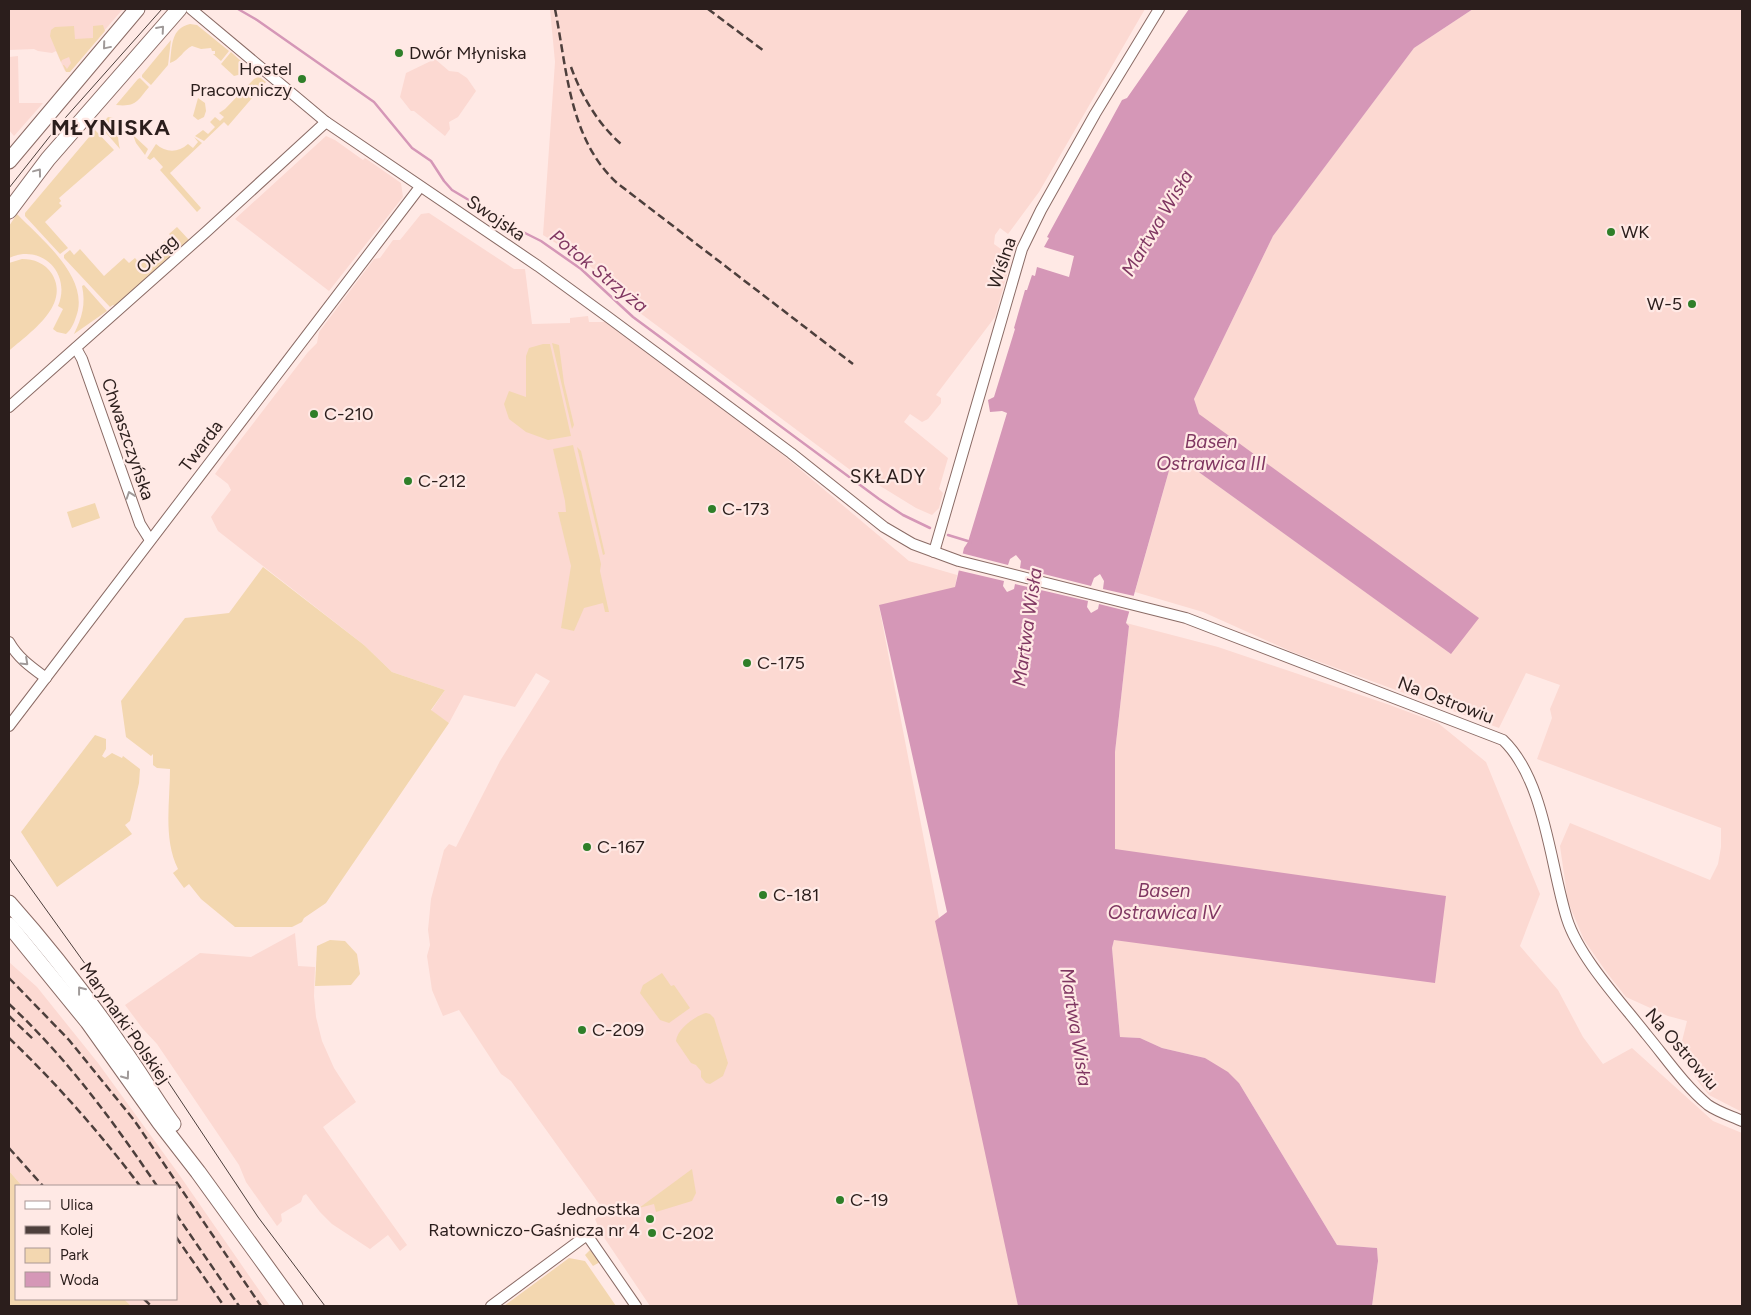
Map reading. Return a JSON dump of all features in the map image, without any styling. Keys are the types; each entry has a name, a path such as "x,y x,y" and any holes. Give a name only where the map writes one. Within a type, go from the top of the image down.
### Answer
{"main road":[{"path":"9,161 137,9"},
{"path":"9,211 48,159 179,9"},
{"name":"Marynarki Polskiej","path":"9,903 49,949 104,1033 187,1146 198,1172 295,1306"},
{"name":"Marynarki Polskiej","path":"9,925 104,1033"}],"street":[{"name":"Swojska","path":"190,9 326,122 616,322 791,453 884,527 913,544 934,552"},
{"name":"Wiślna","path":"934,552 1022,249 1041,210 1095,114 1159,9"},
{"name":"Okrąg","path":"9,407 326,122"},
{"name":"Twarda","path":"9,726 420,187"},
{"name":"Chwaszczyńska","path":"76,348 82,359 140,524 150,540"},
{"name":"Na Ostrowiu","path":"934,552 959,561 1160,610 1202,623 1503,740 1520,759 1531,786 1549,841 1558,888 1568,922 1579,946 1628,1012 1689,1086 1709,1105 1742,1121"},
{"path":"9,642 17,655 46,678"},
{"path":"490,1306 587,1235 636,1306"}],"shaded area":[{"path":"9,9 123,9 68,72 65,71 56,51 52,53 34,49 9,50"},
{"path":"550,9 1145,9 1039,192 1008,234 1000,228 995,235 994,244 1012,257 995,317 936,395 941,398 941,403 928,419 922,422 910,414 904,422 948,458 939,489 943,493 939,508 932,515 916,508 877,484 861,478 636,310 586,262 543,235 555,62"},
{"path":"1473,9 1742,9 1742,1112 1709,1095 1697,1080 1686,1060 1682,1041 1687,1021 1668,1016 1626,997 1584,940 1568,902 1560,846 1570,823 1710,880 1718,864 1721,847 1721,828 1537,759 1552,718 1550,709 1560,685 1526,673 1499,728 1290,651 1203,612 1135,592 1172,460 1182,460 1439,645 1199,414 1194,399 1273,236 1414,48"},
{"path":"18,56 19,103 43,103 14,136 9,130 9,57"},
{"path":"435,59 449,71 458,72 467,78 476,91 458,117 449,122 450,129 445,136 414,111 411,111 400,97 406,73"},
{"path":"326,136 335,140 363,160 365,158 401,183 403,197 329,291 235,219"},
{"path":"429,213 514,269 525,269 532,324 570,323 570,318 588,316 589,322 605,322 783,455 909,561 957,575 955,588 879,606 942,933 1018,1306 650,1306 601,1233 595,1219 605,1212 511,1081 501,1074 459,1010 443,1016 432,990 427,956 430,945 428,930 431,899 444,850 449,844 456,847 500,761 550,681 536,673 515,707 464,695 449,723 431,711 445,690 392,672 364,645 218,531 211,517 231,490 228,484 215,474 225,460 308,352 317,343 319,332 374,259 380,258 393,240 400,240 421,214"},
{"path":"1126,623 1218,647 1438,723 1486,762 1540,894 1520,946 1558,990 1583,1037 1603,1064 1632,1048 1713,1121 1742,1133 1742,1306 1372,1306 1378,1261 1377,1248 1337,1245 1239,1083 1205,1058 1162,1048 1140,1038 1120,1037 1112,948 1114,940 1115,752 1129,626"},
{"path":"295,933 298,966 315,967 314,996 316,1017 322,1041 334,1068 356,1102 323,1127 407,1245 400,1251 388,1235 370,1249 332,1224 306,1194 301,1202 281,1214 282,1221 277,1226 246,1182 239,1165 157,1044 125,1005 200,953 251,957"},
{"path":"9,962 37,987 98,1063 178,1173 270,1306 131,1306 125,1300 178,1300 178,1185 21,1185 9,1171"}],"green space":[{"path":"190,24 197,25 229,51 221,61 213,54 215,54 215,51 212,51 211,48 201,49 192,46 170,63 172,44 176,34 179,29"},
{"path":"103,25 105,31 70,72 66,72 63,65 67,69 71,63 69,57 61,62 50,36 51,30 55,27 74,26 75,39 93,38 93,26"},
{"path":"171,40 168,65 151,85 142,75"},
{"path":"231,52 243,63 244,70 242,74 234,76 221,64"},
{"path":"258,77 266,82 228,126 224,122 204,141 195,136 203,130 208,134 215,127 210,122 215,117 220,121 224,117 219,113"},
{"path":"140,78 149,87 139,99 133,104 116,105 138,79"},
{"path":"198,98 205,103 206,111 204,117 198,120 193,116"},
{"path":"108,117 113,118 115,121 120,149 100,126"},
{"path":"95,130 114,150 59,198 61,201 59,203 62,206 45,222 68,248 60,254 25,216 25,213"},
{"path":"133,135 148,149 145,155 136,143"},
{"path":"194,137 202,143 170,173 201,208 197,212 160,170 163,167 154,157 150,160 147,158 156,144 172,151 188,144 193,148 198,142"},
{"path":"17,214 61,260 76,288 79,302 76,317 66,334 53,329 63,309 58,306 61,282 51,264 42,258 32,255 21,254 9,258 9,226"},
{"path":"177,227 189,240 115,306 110,307 64,258 64,255 70,250 74,255 80,249 104,276 124,258 129,263 135,258 139,263 171,236 169,234"},
{"path":"22,259 39,262 49,270 56,286 56,297 52,308 45,318 9,351 9,263"},
{"path":"84,285 107,311 74,334 82,311 84,299 82,286"},
{"path":"552,343 559,345 564,383 574,425 572,429"},
{"path":"550,344 571,436 548,440 526,432 509,419 504,404 509,391 526,397 526,356 529,348"},
{"path":"573,445 601,564 600,571 609,612 605,612 603,603 584,608 574,631 561,628 571,566 558,512 566,512 553,449"},
{"path":"577,447 581,451 605,554 603,555"},
{"path":"95,503 100,518 72,528 67,512"},
{"path":"263,567 364,645 392,672 445,690 431,710 449,723 326,903 304,918 302,922 292,927 235,927 201,899 189,884 184,888 173,873 178,869 170,845 169,833 170,769 157,768 153,765 153,754 151,756 126,737 121,701 185,618 229,613"},
{"path":"95,735 106,739 106,749 102,756 105,758 112,753 122,758 123,756 140,769 139,783 130,821 125,825 132,834 57,887 21,832"},
{"path":"330,940 345,941 357,954 360,974 351,985 315,986 317,946"},
{"path":"662,973 671,986 674,985 690,1008 669,1023 660,1020 640,993 643,985"},
{"path":"706,1013 714,1018 728,1063 723,1076 710,1084 706,1083 701,1077 701,1071 696,1065 691,1063 676,1041 677,1036 687,1024"},
{"path":"692,1169 696,1193 692,1201 656,1212 654,1204 639,1208"},
{"path":"9,1171 21,1185 15,1185 15,1300 125,1300 131,1306 9,1306"},
{"path":"590,1250 600,1262 593,1266 585,1255"},
{"path":"569,1258 585,1261 616,1306 504,1306"}],"water":[{"path":"1189,9 1473,9 1414,48 1273,236 1194,399 1199,414 1479,618 1451,654 1182,460 1172,460 1126,623 1129,626 1115,752 1115,849 1446,896 1435,983 1114,940 1112,948 1120,1037 1140,1038 1162,1048 1205,1058 1228,1072 1239,1083 1337,1245 1377,1248 1378,1261 1372,1306 1018,1306 935,921 947,912 879,605 955,587 964,548 968,542 1007,413 1002,411 990,412 988,400 994,397 1025,290 1027,290 1032,275 1035,276 1037,267 1069,277 1074,256 1044,247 1049,238 1047,237 1122,100 1127,98"}],"pier":[{"path":"961,553 1008,565 1010,559 1016,555 1021,561 1020,568 1091,586 1094,578 1100,574 1104,581 1103,589 1134,596 1131,612 1099,604 1098,609 1091,613 1087,607 1088,601 1015,584 1014,589 1007,592 1003,586 1004,581 957,570"}],"waterway":[{"name":"Potok Strzyża","path":"238,9 257,20 374,102 412,148 431,161 452,190 541,241 581,269 633,317 879,499 903,515 930,528"},
{"name":"Potok Strzyża","path":"948,535 971,542"}],"tram line":[{"path":"9,188 58,126 162,9"},
{"path":"9,858 147,1050 258,1217 325,1306"}],"railway":[{"path":"555,9 572,102 589,146 601,165 617,183 853,364"},
{"path":"708,9 764,51"},
{"path":"571,67 591,109 621,144"},
{"path":"9,978 69,1040 134,1120 261,1306"},
{"path":"9,1004 70,1068 156,1185"},
{"path":"9,1016 34,1040"},
{"path":"9,1038 78,1109 139,1185"},
{"path":"9,1148 42,1185"},
{"path":"178,1217 239,1306"},
{"path":"178,1240 224,1306"},
{"path":"145,1300 151,1306"}],"place":[{"name":"Dwór Młyniska","path":"399,53"},
{"name":"Hostel Pracowniczy","path":"302,79"},
{"name":"WK","path":"1611,232"},
{"name":"W-5","path":"1692,304"},
{"name":"C-210","path":"314,414"},
{"name":"C-212","path":"408,481"},
{"name":"C-173","path":"712,509"},
{"name":"C-175","path":"747,663"},
{"name":"C-167","path":"587,847"},
{"name":"C-181","path":"763,895"},
{"name":"C-209","path":"582,1030"},
{"name":"C-19","path":"840,1200"},
{"name":"Jednostka Ratowniczo-Gaśnicza nr 4","path":"650,1219"},
{"name":"C-202","path":"652,1233"}],"district":[{"name":"MŁYNISKA","path":"111,127"},
{"name":"SKŁADY","path":"888,476"}],"water label":[{"name":"Martwa Wisła","path":"1157,223"},
{"name":"Basen Ostrawica III","path":"1211,452"},
{"name":"Martwa Wisła","path":"1027,627"},
{"name":"Basen Ostrawica IV","path":"1164,901"},
{"name":"Martwa Wisła","path":"1076,1027"}]}
